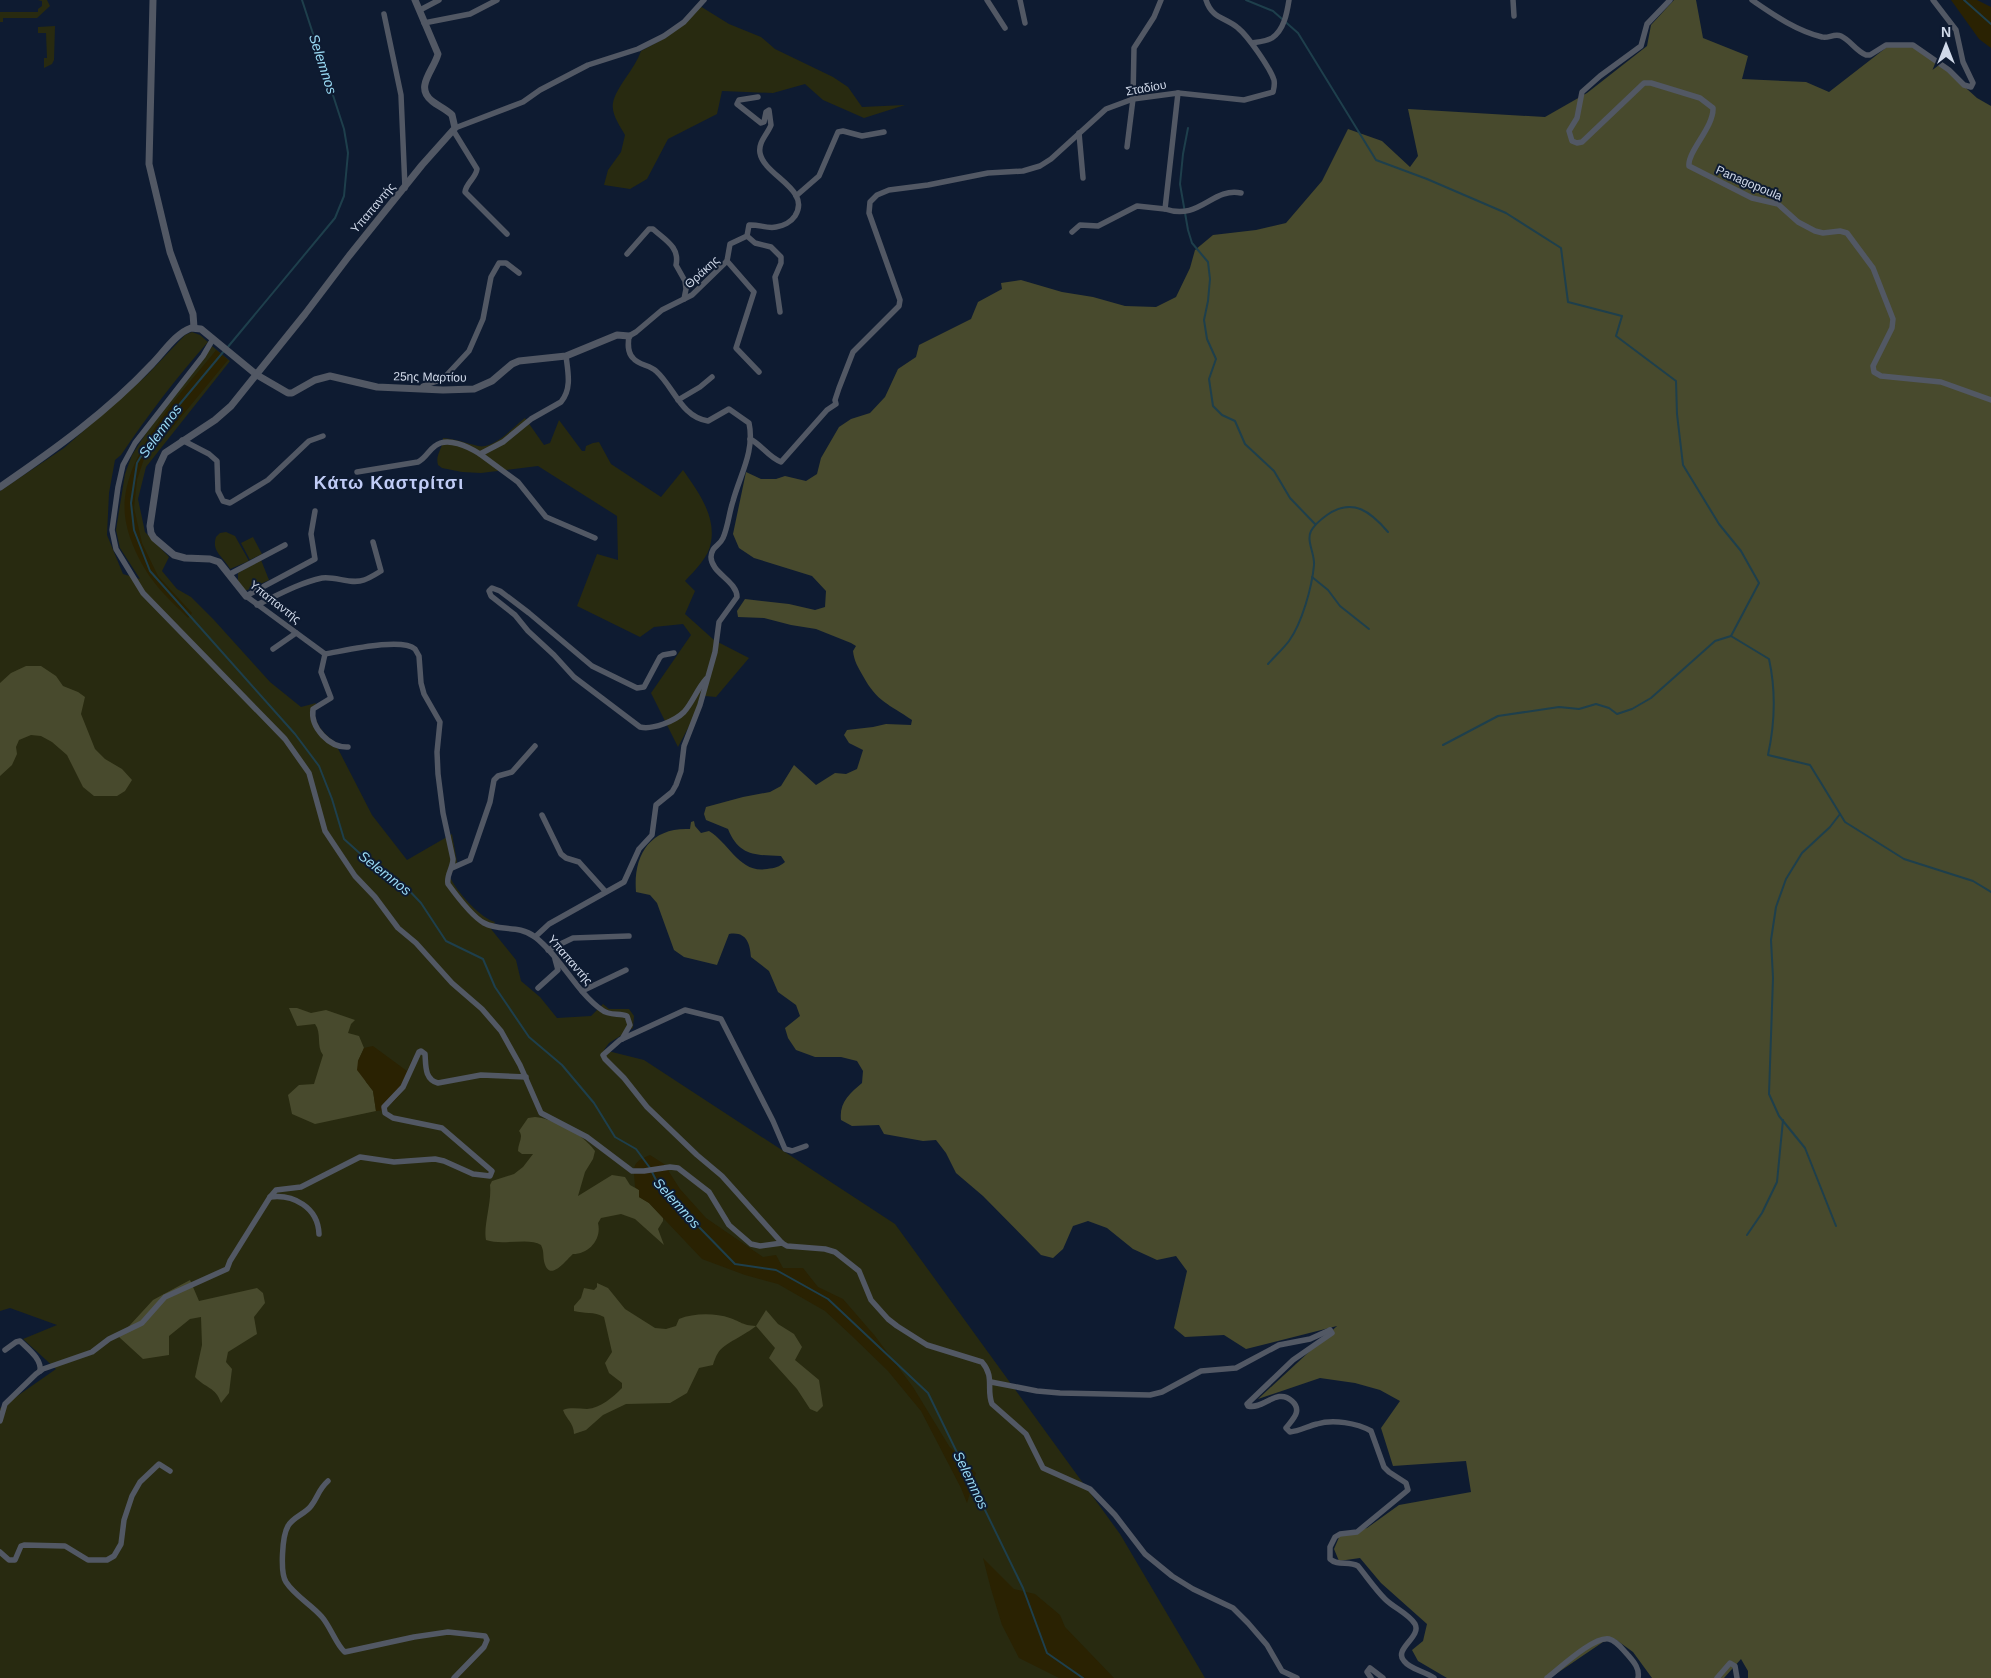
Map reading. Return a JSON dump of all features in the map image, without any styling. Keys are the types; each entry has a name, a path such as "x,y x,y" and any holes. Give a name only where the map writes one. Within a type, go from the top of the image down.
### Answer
{"street":[{"path":"153,0 149,164 168,245 193,314 194,327"},
{"path":"415,0 438,54 425,82 424,90 430,99 452,115 454,129 477,169 477,174 465,192 508,234"},
{"path":"420,10 440,0"},
{"path":"424,23 470,14 497,0"},
{"path":"987,0 1005,28"},
{"path":"1020,0 1025,23"},
{"path":"1127,147 1133,99 1134,48 1154,17 1161,0"},
{"name":"Σταδίου","path":"750,439 773,459 780,462 827,410 835,404 839,388 856,348 900,306 900,300 869,213 870,202 876,195 889,190 928,185 988,173 1032,169 1048,162 1110,107 1133,99 1178,93 1239,100 1251,99 1273,92 1273,79 1252,43 1233,24 1213,14 1206,0"},
{"path":"1252,43 1272,38 1283,24 1289,0"},
{"path":"1513,0 1514,16"},
{"name":"Panagopoula","path":"1670,0 1647,24 1641,46 1600,76 1582,92 1577,118 1569,131 1572,141 1582,142 1644,83 1651,83 1705,100 1713,108 1714,112 1706,132 1690,158 1688,164 1691,168 1752,198 1778,204 1794,219 1815,231 1823,233 1840,231 1847,233 1873,268 1893,319 1892,328 1872,366 1874,372 1881,376 1941,382 1991,400"},
{"path":"1752,0 1796,28 1822,37 1842,36 1866,55 1870,55 1886,45 1914,45 1969,87 1973,83 1964,62 1956,30 1933,0"},
{"path":"454,129 523,102 540,90 588,65 650,44 676,29 699,1"},
{"path":"384,14 401,95 405,188"},
{"path":"1165,209 1178,93"},
{"path":"747,236 749,225 776,228 791,220 798,208 796,196 762,159 761,145 771,125 769,110 766,112 764,122 761,123 737,104 739,100 758,97"},
{"name":"Υπαπαντής","path":"454,129 348,256 257,374 225,411 208,425 182,440 165,453 161,460 150,526 151,533 158,542 174,555 185,558 216,560 230,574 246,596 325,654 377,645 408,645 417,651 422,689 440,725 437,752 438,774 443,813 453,858 452,868 447,879 448,884 481,920 490,925 522,930 535,937 551,952 582,990 603,1011 626,1015 629,1018 629,1028 620,1040"},
{"path":"796,196 819,176 838,132 843,131 862,136 884,132"},
{"path":"1079,133 1083,178"},
{"path":"1072,232 1080,224 1098,226 1137,206 1171,211 1188,211 1199,208 1211,200 1228,193 1241,193"},
{"path":"627,254 649,229 652,229 676,251 678,258 676,265 686,285 684,299"},
{"path":"727,261 730,244 747,236"},
{"path":"747,236 756,243 771,247 780,257 780,263 775,276 780,312"},
{"name":"Θράκης","path":"629,336 662,310 695,293 727,261 754,292 736,348 759,372"},
{"path":"422,388 442,379 469,351 483,319 491,277 499,263 506,263 519,274"},
{"path":"0,487 66,442 93,420 151,366 180,334 186,330 194,327 201,329 257,374"},
{"name":"25ης Μαρτίου","path":"257,374 288,393 296,392 315,380 330,376 377,387 474,389 492,381 512,364 520,360 566,356 617,335 629,336"},
{"path":"535,937 549,924 605,891 620,885 626,878 639,849 654,831 656,805 672,792 681,771 684,746 700,704 716,645 719,622 738,596 733,586 712,562 712,556 714,546 723,538 748,457 749,423 732,410 726,409 712,420 706,421 690,413 657,371 633,358 629,350 629,336"},
{"path":"216,342 136,443 123,465 112,530 116,550 143,593 285,739 309,774 325,831 355,876 375,897 398,928 416,943 452,983 492,1020 512,1048 541,1113 587,1137 632,1171 670,1167 678,1168 709,1192 729,1225 751,1244 760,1246 782,1242"},
{"path":"480,454 503,442 530,419 561,402 568,390 566,356"},
{"path":"678,400 700,387 712,377"},
{"path":"182,440 209,454 217,461 218,490 223,501 230,503 268,480 309,441 323,436"},
{"path":"357,472 418,462 435,446 440,444 458,444 480,454 518,482 546,517 574,531 594,538"},
{"path":"246,596 315,559 311,534 315,510"},
{"path":"258,605 321,578 334,577 356,581 364,580 381,570 373,542"},
{"path":"230,574 285,546"},
{"path":"674,654 662,655 644,687 637,688 595,668 500,591 494,588 490,589 491,596 515,615 528,631 574,677 640,726 653,727 679,716 707,678"},
{"path":"272,649 296,634"},
{"path":"325,654 321,672 331,698 313,709 313,716 321,735 336,745 348,747"},
{"path":"452,868 470,860 490,802 494,780 498,776 512,772 535,746"},
{"path":"542,815 561,854 566,858 579,862 605,891"},
{"path":"538,988 558,970 551,952 573,938 629,936"},
{"path":"582,990 626,970"},
{"path":"806,1146 790,1152 785,1149 773,1121 730,1040 722,1019 685,1010 620,1040 605,1052 605,1060 624,1078 647,1107 697,1156 722,1176 782,1242 787,1246 826,1249 835,1252 859,1271 868,1295 888,1318 927,1345 982,1362 991,1382 990,1397 992,1404 1026,1434 1043,1468 1090,1489 1115,1515 1145,1554 1172,1576 1193,1589 1233,1608 1267,1645 1282,1671 1297,1678"},
{"path":"0,1420 5,1404 40,1371 92,1352 109,1339 142,1323 165,1297 227,1269 230,1261 270,1197 278,1189 301,1187 360,1157 394,1162 435,1159 444,1161 472,1174 490,1176 492,1171 442,1128 393,1118 385,1113 384,1107 403,1087 416,1055 422,1051 425,1054 425,1069 434,1082 443,1083 481,1075 526,1077"},
{"path":"270,1197 288,1197 301,1203 315,1220 319,1234"},
{"path":"991,1382 1037,1391 1060,1393 1150,1395 1162,1392 1201,1372 1236,1368 1279,1345 1310,1339 1332,1331 1293,1360 1247,1404 1252,1407 1278,1396 1287,1397 1294,1403 1296,1408 1294,1418 1286,1428 1290,1432 1319,1423 1332,1422 1371,1431 1384,1467 1406,1483 1408,1490 1357,1532 1340,1534 1335,1537 1330,1547 1330,1560 1334,1563 1352,1563 1358,1566 1386,1600 1413,1621 1416,1626 1416,1632 1402,1651 1401,1657 1410,1666 1434,1678"},
{"path":"5,1350 20,1341 39,1361 40,1371"},
{"path":"0,1552 8,1560 13,1560 17,1559 21,1546 24,1545 65,1546 88,1560 108,1560 114,1556 121,1544 124,1520 132,1496 140,1482 159,1464 170,1471"},
{"path":"328,1481 318,1491 313,1504 308,1510 288,1525 282,1572 286,1582 322,1617 332,1629 340,1648 345,1652 414,1637 448,1632 485,1636 487,1640 484,1647 454,1678"},
{"path":"1547,1678 1595,1642 1609,1639 1617,1643 1634,1662 1639,1673 1638,1678"},
{"path":"1717,1678 1730,1663 1735,1666 1737,1678"},
{"path":"1371,1678 1367,1670 1370,1668 1383,1678"}],"green space":[{"path":"38,0 47,0 50,6 37,18 3,18 3,22 0,22 0,12 38,12 38,9 42,6 42,1"},
{"path":"1674,0 1696,0 1703,38 1748,56 1742,79 1806,82 1829,92 1887,47 1913,46 1947,71 1977,98 1991,106 1991,1678 1748,1678 1748,1671 1741,1659 1724,1678 1652,1678 1633,1652 1615,1639 1603,1642 1550,1678 1447,1678 1418,1661 1412,1650 1423,1641 1427,1624 1381,1583 1360,1558 1339,1561 1334,1549 1340,1535 1367,1528 1399,1505 1471,1492 1466,1461 1393,1466 1381,1428 1400,1401 1380,1390 1355,1383 1320,1378 1258,1399 1337,1326 1246,1349 1224,1335 1185,1337 1174,1328 1187,1271 1176,1256 1157,1260 1133,1249 1107,1228 1088,1221 1073,1226 1063,1249 1053,1258 1041,1255 983,1196 956,1173 946,1153 936,1140 923,1141 884,1134 879,1125 852,1126 841,1120 843,1104 849,1095 862,1083 863,1071 857,1061 841,1057 815,1057 796,1050 788,1038 785,1028 800,1016 796,1005 778,992 769,971 751,957 750,947 743,936 729,934 717,965 684,957 674,950 657,903 650,895 636,892 638,866 641,855 647,846 664,833 690,829 691,822 694,821 695,826 701,833 709,831 749,867 767,869 781,865 785,862 781,856 756,854 743,849 732,838 728,829 706,820 704,814 706,807 770,792 781,786 794,765 816,785 835,773 846,774 857,769 863,750 849,743 844,735 847,730 886,724 911,725 912,720 884,702 868,685 854,658 853,651 856,646 816,629 764,618 738,617 737,611 745,599 789,604 815,610 825,607 826,591 812,576 754,558 739,548 733,534 746,472 761,479 776,479 785,476 806,481 817,474 821,458 839,427 851,419 870,413 885,397 898,369 916,357 919,345 971,319 978,302 1002,289 1001,283 1021,280 1062,292 1093,297 1125,306 1156,307 1176,297 1190,268 1195,250 1213,235 1256,230 1286,223 1322,181 1348,129 1382,141 1410,167 1418,156 1408,109 1545,117 1587,93 1647,46 1651,25"},
{"path":"700,6 729,24 761,37 775,49 833,77 848,87 862,107 905,105 864,118 823,100 805,84 773,93 722,91 717,114 668,139 647,179 630,189 604,185 608,170 621,152 625,135 613,111 613,103 618,91 641,51 667,37"},
{"path":"55,26 54,60 52,64 44,68 44,58 47,58 46,33 38,33 38,27"},
{"path":"192,332 200,335 208,342 152,411 121,455 115,460 109,493 107,535 123,574 140,579 120,548 116,530 125,474 132,455 150,427 212,346 230,361 146,467 138,499 145,532 169,557 162,571 177,589 191,597 214,620 270,682 301,707 316,703 316,720 325,734 334,741 372,815 407,860 452,834 457,862 450,877 453,883 476,910 495,922 491,929 516,960 521,981 540,997 557,1018 591,1016 603,1004 609,1009 629,1009 634,1016 633,1028 609,1043 604,1050 644,1060 895,1224 1120,1534 1205,1678 0,1678 0,1408 56,1369 23,1339 57,1325 10,1308 0,1311 0,491 64,448 146,376 185,335"},
{"path":"525,418 544,445 550,443 559,420 582,451 585,451 586,446 599,442 611,464 661,497 683,470 704,503 711,522 710,548 705,558 685,581 695,591 685,614 714,640 749,658 716,697 705,696 678,747 651,693 691,635 683,624 654,627 640,637 577,606 597,554 618,560 617,516 538,466 481,473 462,472 442,468 438,465 437,461 443,438 484,446 497,441"},
{"path":"226,532 235,536 249,561 230,569 215,547 216,537 220,533"},
{"path":"253,537 262,554 250,560 241,543"},
{"path":"261,560 269,580 245,591 238,582 238,573"},
{"path":"26,666 41,666 56,676 63,686 85,697 81,714 95,749 105,759 122,769 132,780 125,791 117,796 94,796 83,787 67,755 52,742 41,736 31,735 19,740 16,747 17,754 12,765 0,776 0,683 11,673"},
{"path":"289,1008 297,1008 311,1013 326,1010 355,1020 351,1024 348,1033 359,1036 364,1048 358,1061 366,1082 373,1091 376,1111 315,1124 292,1114 288,1095 299,1085 314,1084 323,1055 315,1024 297,1026"},
{"path":"528,1118 543,1118 568,1128 595,1151 593,1159 585,1172 578,1196 612,1175 625,1177 630,1185 639,1190 639,1197 649,1203 663,1218 658,1229 664,1245 635,1219 621,1214 601,1218 598,1223 598,1235 593,1244 584,1251 573,1254 554,1270 546,1268 541,1245 530,1242 493,1242 486,1240 490,1185 492,1181 514,1174 523,1167 533,1154 522,1154 518,1151 518,1148 521,1138 519,1131"},
{"path":"190,1280 199,1301 257,1288 263,1293 265,1303 254,1317 257,1334 228,1352 226,1362 232,1369 229,1393 221,1403 213,1391 195,1377 202,1345 201,1317 190,1319 169,1336 169,1355 143,1359 119,1337 153,1300"},
{"path":"597,1283 608,1288 625,1309 655,1328 666,1329 676,1326 679,1319 704,1314 724,1316 744,1324 756,1326 721,1350 713,1365 699,1368 687,1393 670,1403 626,1404 603,1415 586,1430 574,1434 573,1427 563,1410 597,1407 622,1388 622,1383 609,1373 605,1363 612,1352 604,1317 574,1311 574,1306 581,1298 584,1288 594,1290 597,1287"},
{"path":"766,1310 778,1324 794,1334 802,1347 795,1360 819,1380 823,1406 817,1412 810,1409 797,1389 769,1358 775,1348 756,1326"}],"sand":[{"path":"1951,0 1977,0 1991,7 1991,48 1979,39"},
{"path":"216,350 228,360 172,428 145,456 137,480 134,508 142,543 158,576 192,613 188,618 154,583 138,557 126,523 126,493 132,471 142,448 171,406"},
{"path":"373,1046 407,1071 412,1059 415,1063 405,1087 386,1110 376,1111 373,1091 357,1070 358,1061 364,1048"},
{"path":"650,1155 664,1164 680,1189 706,1218 763,1257 776,1255 783,1268 803,1268 818,1287 843,1299 875,1336 913,1387 949,1446 976,1473 967,1503 921,1411 888,1371 853,1337 825,1311 778,1284 745,1275 702,1259 649,1203 639,1197 639,1190 635,1187 635,1166 636,1163"},
{"path":"983,1558 1014,1589 1035,1594 1060,1615 1065,1627 1114,1678 1059,1678 1019,1658 1002,1625"}],"waterway":[{"name":"Selemnos","path":"227,348 335,218 344,196 348,153 344,129 302,0"},
{"path":"1246,0 1273,11 1298,33 1376,160 1427,179 1506,213 1561,248 1568,302 1622,316 1616,336 1676,381 1677,414 1683,465 1719,524 1741,551 1759,583 1731,636 1769,659 1774,707 1768,755 1810,765 1845,822 1904,859 1973,881 1991,892"},
{"path":"1964,0 1991,24"},
{"path":"1188,128 1180,184 1192,243 1208,262 1210,279 1204,320 1207,339 1216,359 1209,379 1213,406 1222,415 1235,421 1245,444 1274,471 1290,498 1315,524"},
{"name":"Selemnos","path":"224,351 154,435 137,463 131,503 134,530 150,571 295,734 319,766 332,799 344,839 375,867 403,884 421,903 446,941 483,959 495,987 529,1037 562,1065 594,1103 615,1137 636,1149 650,1168"},
{"path":"1268,664 1289,641 1302,615 1309,594 1314,565 1310,535 1316,524 1336,510 1353,507 1368,513 1388,532"},
{"path":"1312,577 1328,590 1340,606 1369,629"},
{"path":"1443,745 1498,716 1559,707 1579,709 1596,704 1609,708 1617,714 1632,709 1651,698 1715,641 1731,636"},
{"path":"1836,1226 1805,1148 1779,1116 1769,1094 1773,978 1771,940 1776,907 1786,879 1802,853 1830,827 1840,814"},
{"path":"1747,1235 1762,1213 1777,1182 1783,1120"},
{"name":"Selemnos","path":"652,1172 659,1186 735,1264 776,1270 828,1299 928,1393 1023,1588 1047,1653 1083,1678"}],"district":[{"name":"Κάτω Καστρίτσι","path":"389,483"}]}
